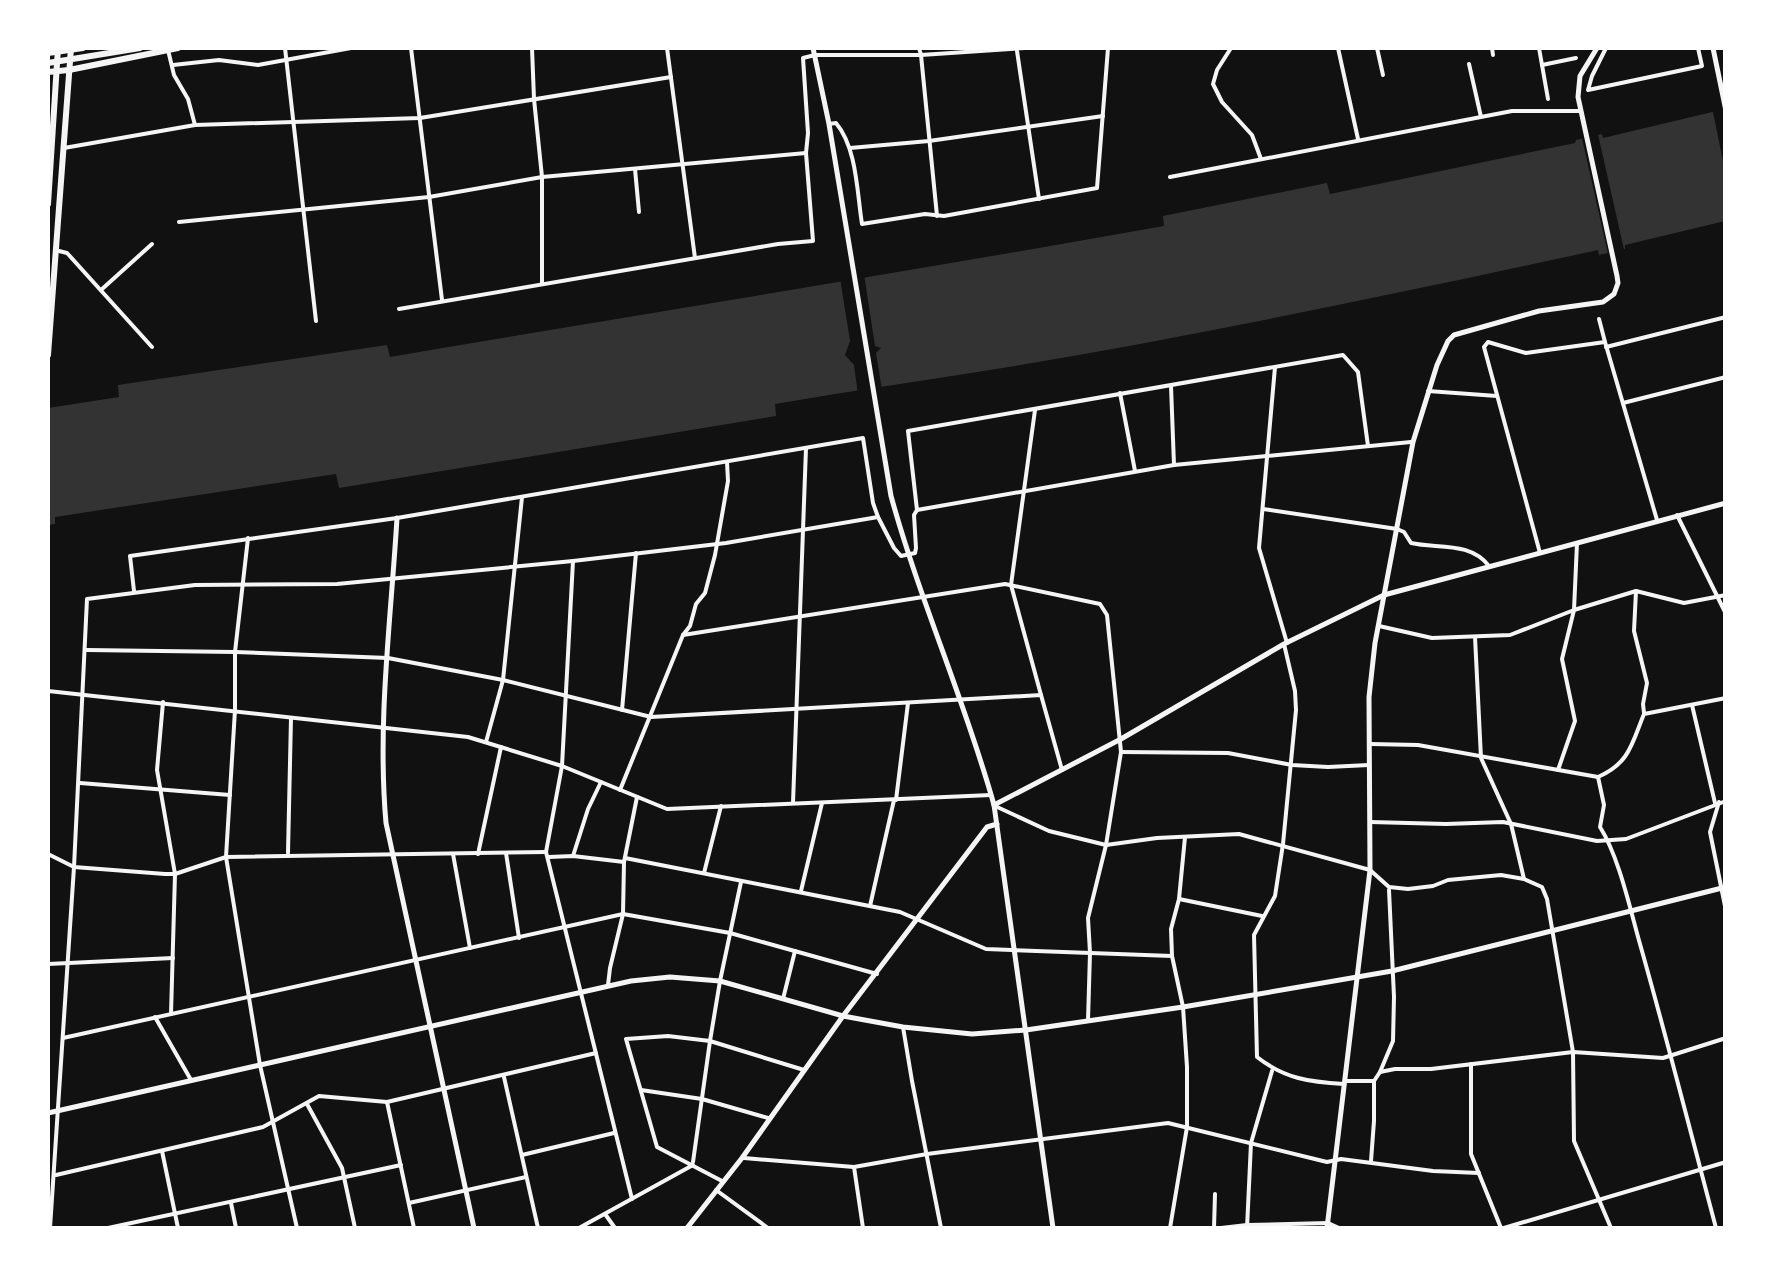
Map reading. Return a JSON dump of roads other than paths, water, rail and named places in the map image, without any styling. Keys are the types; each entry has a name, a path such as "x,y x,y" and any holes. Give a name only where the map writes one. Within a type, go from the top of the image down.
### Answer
{"main road":[{"path":"48,204 52,72 58,48"},
{"path":"48,355 71,48"},
{"path":"48,52 82,48"},
{"path":"48,63 140,48"},
{"path":"52,72 178,48"}],"street":[{"path":"285,48 316,321"},
{"path":"173,65 218,60 258,65 351,48"},
{"path":"412,48 442,300"},
{"path":"532,48 542,177 542,283"},
{"path":"667,48 695,258"},
{"path":"919,48 936,216"},
{"path":"1016,48 1038,199"},
{"path":"399,308 812,240 802,60 805,56 814,51 921,55 1025,48"},
{"path":"829,124 840,127 848,148 862,224 925,214 936,216 1097,188 1108,48"},
{"path":"1248,48 1231,48 1213,84 1222,102 1252,135 1262,159"},
{"path":"1338,48 1358,140"},
{"path":"1377,48 1382,75"},
{"path":"1538,48 1548,99"},
{"path":"1328,1226 1370,870 1369,698 1378,626 1413,442 1442,352 1454,335 1540,311 1603,302 1614,294 1617,276 1578,83 1597,48"},
{"path":"1606,48 1588,90 1702,66 1698,48"},
{"path":"1713,48 1726,111"},
{"path":"168,50 195,125"},
{"path":"814,51 891,496 998,824 1053,1228"},
{"path":"1542,65 1576,58"},
{"path":"1469,64 1480,117"},
{"path":"64,148 195,125 420,118 671,77"},
{"path":"1170,177 1512,111 1582,115"},
{"path":"848,148 929,141 1103,116"},
{"path":"178,222 430,197 542,177 806,153"},
{"path":"635,169 640,212"},
{"path":"101,290 152,244"},
{"path":"56,251 67,253 152,347"},
{"path":"1540,553 1484,347 1488,342 1526,352 1606,345 1726,317"},
{"path":"1599,319 1657,520"},
{"path":"134,593 130,556 397,518 863,438 878,517 894,548 901,556 908,556 916,548 917,510 908,432 1343,355 1358,372 1368,446"},
{"path":"1275,367 1259,548 1296,691 1292,765 1276,896 1254,935 1257,1058 1282,1074 1316,1082 1374,1081"},
{"path":"1622,404 1726,377"},
{"path":"1172,386 1174,466"},
{"path":"1428,391 1498,396"},
{"path":"1120,393 1135,471"},
{"path":"1035,409 1012,585 1062,770"},
{"path":"917,510 1135,471 1413,442"},
{"path":"793,804 806,448"},
{"path":"620,790 696,604 705,593 718,543 728,481 727,462"},
{"path":"486,742 503,680 522,497"},
{"path":"994,805 1121,739 1286,644 1384,595 1726,503"},
{"path":"1262,510 1398,529 1412,543 1450,546 1484,559 1489,566"},
{"path":"1677,515 1726,614"},
{"path":"50,1228 88,599 195,585 337,584 572,561 878,517"},
{"path":"397,518 383,728 386,824 474,1228"},
{"path":"248,538 235,652 226,857 260,1064 297,1228"},
{"path":"1558,770 1575,721 1562,659 1574,610 1577,543"},
{"path":"622,710 636,553"},
{"path":"572,561 562,766 547,854 632,1199"},
{"path":"683,635 1012,585 1100,604 1107,615 1121,752 1106,846 1088,918 1088,1021"},
{"path":"1369,744 1418,746 1598,777 1608,773 1628,756 1644,714 1648,684 1634,631 1636,591"},
{"path":"1378,626 1432,638 1510,635 1636,591 1684,604 1726,595"},
{"path":"1475,636 1480,758 1511,824 1524,879"},
{"path":"85,650 388,658 503,680 650,717 1041,695"},
{"path":"48,691 444,734 486,742 562,766 666,809 991,795"},
{"path":"1644,714 1726,698"},
{"path":"163,702 156,770 175,874 171,1014"},
{"path":"870,906 895,800 908,703"},
{"path":"1692,706 1720,802 1710,832 1726,911"},
{"path":"288,855 290,718"},
{"path":"478,854 501,747"},
{"path":"1121,752 1228,753 1292,765 1369,765"},
{"path":"1598,777 1604,806 1600,827 1630,911 1716,1228"},
{"path":"573,856 588,809 602,782"},
{"path":"78,783 230,795"},
{"path":"608,986 623,914 624,860 636,798"},
{"path":"1370,822 1503,822 1597,841 1626,838 1720,802"},
{"path":"801,891 822,804"},
{"path":"994,805 1049,830 1106,846 1240,834 1370,870 1390,888 1408,889 1501,875 1524,879 1542,888 1573,1052 1574,1141 1611,1228"},
{"path":"704,873 721,806"},
{"path":"687,1228 987,828 998,824"},
{"path":"1170,1228 1187,1127 1183,1007 1172,956 1171,928 1185,837"},
{"path":"48,854 74,867 175,874 226,857 288,855 547,854 624,860 900,912 986,950 1172,956"},
{"path":"453,854 470,949"},
{"path":"506,854 519,938"},
{"path":"693,1165 720,981 741,882"},
{"path":"48,1113 608,986 670,978 720,981 843,1016 903,1027 972,1034 1026,1030 1392,972 1722,887"},
{"path":"1371,1161 1374,1081 1393,1041 1390,888"},
{"path":"1178,899 1264,916"},
{"path":"63,1038 623,914 730,934 878,974"},
{"path":"783,999 794,952"},
{"path":"48,964 173,958"},
{"path":"156,1017 191,1080"},
{"path":"903,1027 942,1228"},
{"path":"722,1181 657,1147 626,1039 668,1036 710,1041 804,1070"},
{"path":"1380,1072 1573,1052 1672,1057 1726,1038"},
{"path":"54,1175 272,1124 319,1096 387,1102 596,1053"},
{"path":"1471,1064 1471,1154 1502,1228 1726,1162"},
{"path":"1247,1227 1251,1144 1273,1070"},
{"path":"504,1075 538,1228"},
{"path":"641,1090 702,1098 770,1118"},
{"path":"307,1102 342,1168 355,1228"},
{"path":"387,1102 414,1228"},
{"path":"742,1158 854,1167 1168,1123 1327,1162 1371,1161 1479,1174"},
{"path":"522,1156 616,1132"},
{"path":"162,1151 178,1228"},
{"path":"579,1228 693,1165"},
{"path":"108,1228 400,1166"},
{"path":"854,1167 863,1228"},
{"path":"409,1204 526,1177"},
{"path":"716,1190 768,1228"},
{"path":"1214,1194 1214,1228"},
{"path":"231,1203 236,1228"},
{"path":"605,1214 616,1228"},
{"path":"1221,1228 1340,1228"}]}
